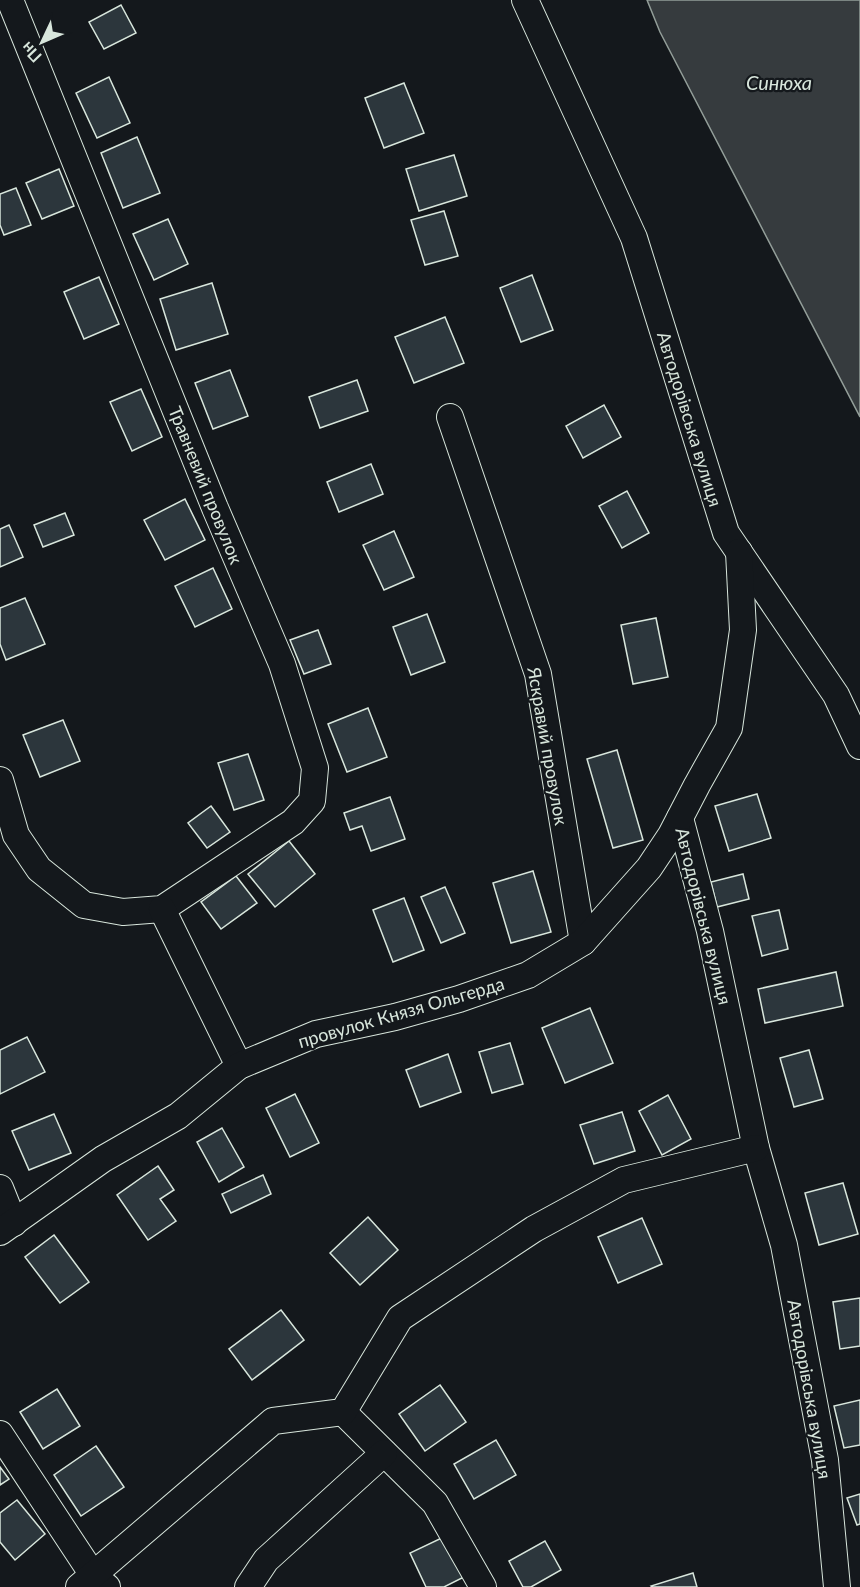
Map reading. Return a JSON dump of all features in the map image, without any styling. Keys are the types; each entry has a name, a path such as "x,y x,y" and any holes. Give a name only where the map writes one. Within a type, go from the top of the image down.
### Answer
{"street":[{"name":"Травневий провулок","path":"10,0 215,508 282,664 315,768 312,801 293,822 162,909"},
{"name":"Автодорівська вулиця","path":"525,0 634,238 726,533 739,552 743,630 729,728 680,818 710,931 756,1148 784,1245 825,1460 837,1587"},
{"name":"Яскравий провулок","path":"450,417 538,674 583,942"},
{"path":"739,552 836,694 860,746"},
{"path":"0,780 8,834 39,869 84,905 123,912 162,909 239,1066"},
{"name":"провулок Князя Ольгерда","path":"7,1227 104,1159 178,1116 239,1066 316,1034 459,999 528,975 583,942 649,868 671,836 680,818"},
{"path":"342,1412 400,1318 534,1229 624,1180 756,1148"},
{"path":"0,1188 7,1227"},
{"path":"342,1412 435,1503 483,1587"},
{"path":"0,1434 93,1583 273,1421 342,1412"},
{"path":"248,1587 266,1560 384,1453"}],"water":[{"name":"Синюха","path":"647,0 860,0 860,417 660,32"}],"building":[{"path":"121,5 136,33 104,49 89,22"},
{"path":"109,77 130,123 97,138 76,93"},
{"path":"404,83 424,133 384,148 365,98"},
{"path":"137,137 160,193 123,208 101,153"},
{"path":"454,155 467,196 419,211 406,169"},
{"path":"59,169 74,206 42,219 26,183"},
{"path":"16,188 31,225 4,235 0,225 0,194"},
{"path":"444,211 458,256 425,265 411,220"},
{"path":"168,219 188,264 154,280 133,234"},
{"path":"532,275 553,330 521,342 500,288"},
{"path":"99,277 119,324 84,339 64,292"},
{"path":"212,283 228,334 176,350 160,299"},
{"path":"445,317 464,363 414,383 395,337"},
{"path":"230,370 248,416 213,429 195,383"},
{"path":"357,380 368,411 320,428 309,397"},
{"path":"141,389 162,437 132,451 110,402"},
{"path":"604,405 621,437 583,458 566,426"},
{"path":"371,464 383,494 339,512 327,482"},
{"path":"627,491 649,533 622,548 599,506"},
{"path":"185,499 205,540 165,560 144,520"},
{"path":"65,513 74,535 43,547 34,525"},
{"path":"9,525 23,557 0,567 0,529"},
{"path":"394,531 414,577 384,590 363,545"},
{"path":"213,568 232,609 195,627 175,586"},
{"path":"25,598 45,644 6,660 0,644 0,608"},
{"path":"427,614 445,662 411,675 393,627"},
{"path":"656,618 668,677 633,684 621,625"},
{"path":"318,630 331,664 304,674 290,640"},
{"path":"368,708 387,757 347,772 328,724"},
{"path":"63,720 80,761 40,777 23,735"},
{"path":"617,750 643,840 613,848 587,759"},
{"path":"248,754 264,800 234,810 218,763"},
{"path":"757,794 771,838 729,851 715,806"},
{"path":"390,797 405,839 371,851 362,826 350,830 344,813"},
{"path":"211,806 230,832 207,848 188,823"},
{"path":"289,841 315,874 275,907 248,874"},
{"path":"533,871 551,932 511,943 493,883"},
{"path":"743,874 749,899 717,907 711,882"},
{"path":"236,876 257,903 221,929 201,902"},
{"path":"445,887 465,933 441,943 421,897"},
{"path":"404,898 424,950 393,962 373,910"},
{"path":"779,910 788,949 762,956 752,916"},
{"path":"836,972 843,1006 765,1023 758,989"},
{"path":"590,1008 613,1063 565,1083 542,1028"},
{"path":"27,1037 45,1072 0,1094 0,1050"},
{"path":"510,1043 523,1084 492,1093 479,1052"},
{"path":"809,1050 823,1099 794,1107 780,1058"},
{"path":"448,1054 461,1092 420,1107 406,1070"},
{"path":"295,1094 319,1143 290,1157 266,1108"},
{"path":"668,1095 691,1139 662,1155 639,1111"},
{"path":"622,1112 635,1151 594,1164 580,1125"},
{"path":"54,1114 71,1153 29,1170 12,1131"},
{"path":"222,1128 244,1167 219,1182 197,1142"},
{"path":"158,1166 174,1190 160,1199 176,1221 148,1240 117,1195"},
{"path":"263,1175 271,1194 231,1213 222,1194"},
{"path":"843,1183 858,1234 819,1245 805,1193"},
{"path":"368,1217 398,1250 360,1285 330,1253"},
{"path":"642,1218 662,1264 618,1283 598,1237"},
{"path":"54,1235 89,1282 60,1303 25,1257"},
{"path":"860,1298 860,1346 840,1349 833,1302"},
{"path":"281,1310 304,1340 252,1380 229,1349"},
{"path":"440,1385 466,1422 425,1451 399,1414"},
{"path":"57,1389 80,1426 43,1449 20,1412"},
{"path":"860,1400 860,1445 844,1448 834,1406"},
{"path":"496,1440 516,1475 474,1499 454,1464"},
{"path":"96,1446 124,1487 81,1516 54,1475"},
{"path":"0,1467 9,1479 0,1485"},
{"path":"860,1494 860,1524 857,1525 847,1498"},
{"path":"17,1500 45,1534 15,1560 0,1542 0,1513"},
{"path":"450,1534 470,1574 444,1587 426,1587 410,1553"},
{"path":"545,1541 561,1570 531,1587 523,1587 509,1561"},
{"path":"693,1573 697,1587 651,1586"}]}
